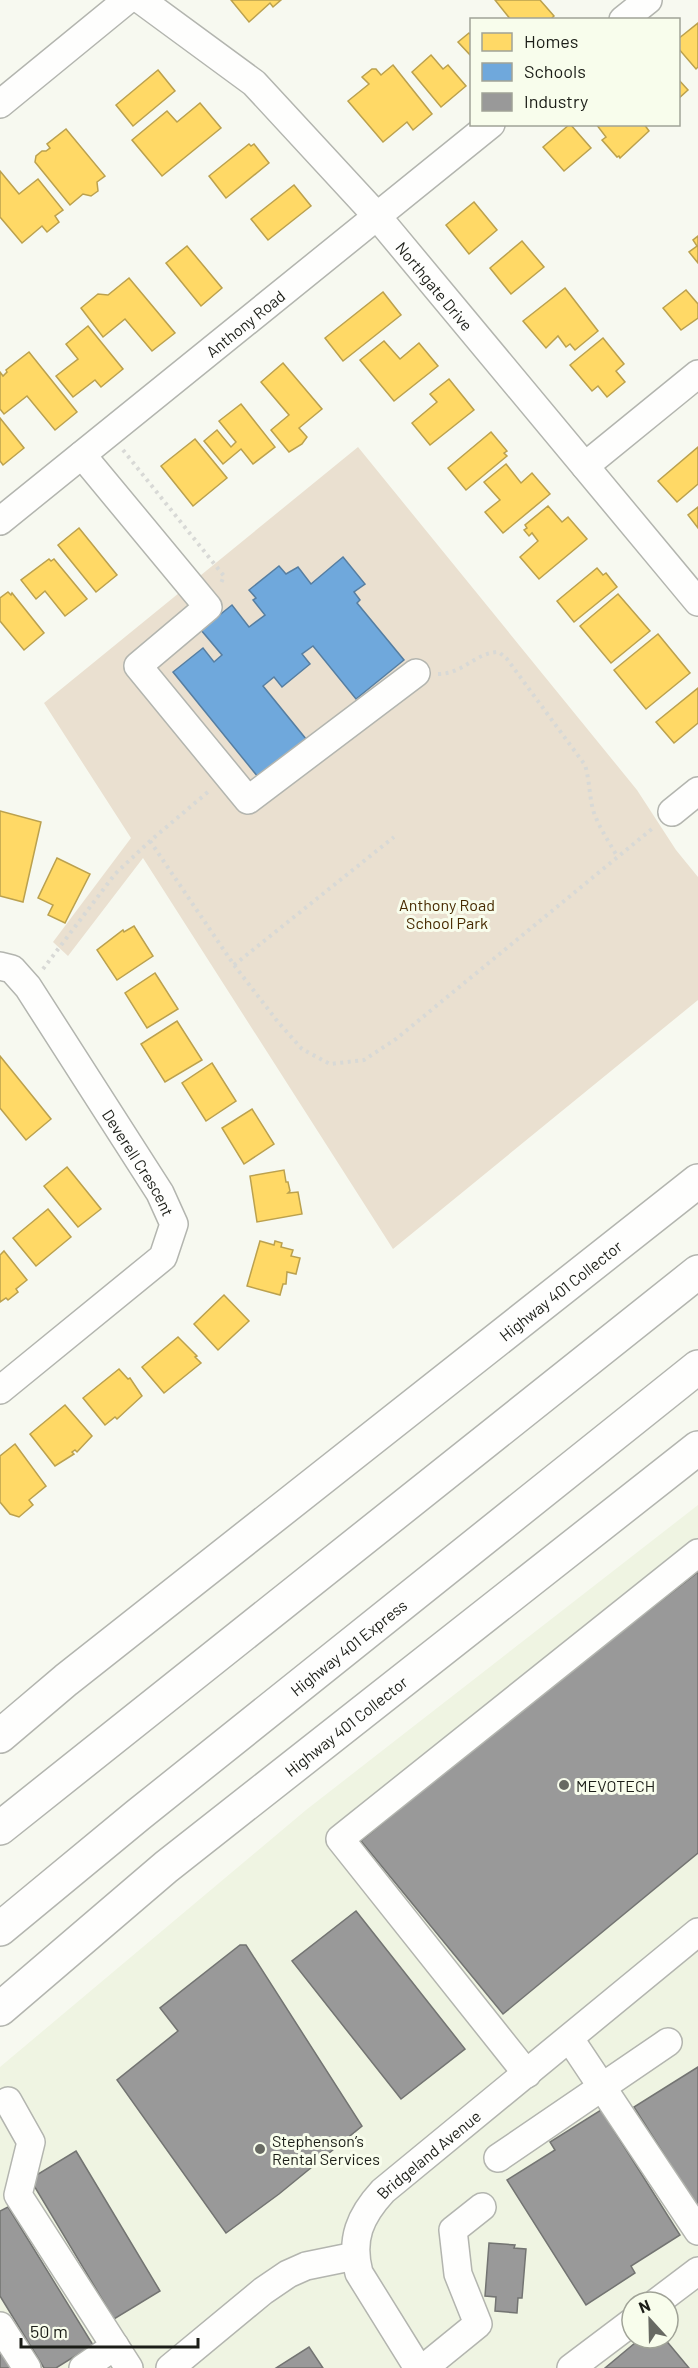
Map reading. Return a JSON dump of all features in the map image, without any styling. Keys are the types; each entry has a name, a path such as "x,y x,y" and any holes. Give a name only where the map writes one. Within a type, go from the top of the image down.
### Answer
{"highway":[{"name":"Highway 401 Collector","path":"0,1736 66,1680 698,1181"},
{"path":"0,1828 698,1272"},
{"name":"Highway 401 Express","path":"0,1929 166,1793 698,1367"},
{"name":"Highway 401 Collector","path":"0,2010 166,1867 698,1448"}],"street":[{"path":"0,104 127,0"},
{"name":"Northgate Drive","path":"141,0 254,83 376,215 698,602"},
{"path":"626,18 648,0"},
{"name":"Anthony Road","path":"0,521 487,126"},
{"path":"585,466 698,374"},
{"path":"82,455 208,607 138,666 248,800 416,673"},
{"path":"672,812 698,791"},
{"name":"Deverell Crescent","path":"0,966 12,969 28,987 160,1193 174,1224 163,1257 0,1390"},
{"path":"527,2074 340,1839 698,1553"},
{"name":"Bridgeland Avenue","path":"355,2256 358,2230 366,2213 379,2195 698,1932"},
{"path":"570,2039 698,2231"},
{"path":"498,2158 668,2042"},
{"path":"8,2101 31,2142 9,2191 122,2357 83,2368"},
{"path":"424,2368 478,2324 458,2274 453,2230 482,2207"},
{"path":"170,2368 262,2291 288,2274 306,2266 355,2256 359,2273 418,2368"},
{"path":"673,2290 698,2271"},
{"path":"0,2326 27,2368"},
{"path":"572,2368 620,2331"}],"path":[{"path":"121,448 224,576 208,607"},
{"path":"416,673 443,674 460,670 479,657 490,652 499,652 585,765 590,780 593,811 618,857"},
{"path":"28,987 115,874 150,841 228,776"},
{"path":"150,841 234,964 278,1022 302,1049 330,1064 364,1060 396,1039 672,812"},
{"path":"234,964 394,837"}],"shaded area":[{"path":"698,1505 698,2368 0,2368 0,2067 306,1810"}],"green space":[{"name":"Anthony Road School Park","path":"358,447 637,790 676,850 698,877 698,1000 393,1249 143,858 68,956 53,942 131,838 44,703"}],"building: Homes":[{"path":"231,0 281,0 273,7 270,3 249,22"},
{"path":"495,0 540,0 554,16 552,18 509,18"},
{"path":"698,23 698,67 696,69 680,50 680,37"},
{"path":"470,34 470,55 458,42"},
{"path":"431,55 443,69 448,65 466,86 441,107 412,72"},
{"path":"393,65 432,114 413,130 407,122 383,142 348,101 369,84 362,77 372,69 376,69 381,75"},
{"path":"158,70 175,91 133,126 116,105"},
{"path":"680,81 688,90 680,97"},
{"path":"200,103 221,128 162,176 132,140 167,111 177,122"},
{"path":"568,126 572,126 591,148 564,171 543,147"},
{"path":"598,126 645,126 649,131 620,158 602,140 606,137"},
{"path":"66,129 105,176 97,182 98,191 91,196 83,194 70,205 35,162 36,156 50,148 47,144"},
{"path":"249,144 251,146 254,144 269,163 226,198 209,176"},
{"path":"0,171 19,194 38,179 63,210 55,216 59,222 47,232 42,226 22,243 0,217"},
{"path":"294,185 311,206 268,240 251,219"},
{"path":"474,202 497,230 469,254 446,225"},
{"path":"698,236 698,263 689,252 697,246 693,240"},
{"path":"522,241 544,267 511,294 490,268"},
{"path":"187,246 222,288 201,306 166,263"},
{"path":"129,278 175,333 152,351 125,319 103,337 81,308 98,294 108,295"},
{"path":"565,288 598,331 575,350 570,344 566,347 558,336 546,348 523,321"},
{"path":"686,290 698,304 698,318 681,330 663,308"},
{"path":"383,292 401,315 343,361 325,338"},
{"path":"88,326 123,369 101,387 95,380 73,397 56,376 78,359 66,344"},
{"path":"603,338 624,364 616,371 625,382 607,397 598,386 592,391 570,365"},
{"path":"384,341 400,359 419,343 438,366 394,401 360,360"},
{"path":"29,352 77,412 55,430 27,396 4,414 0,409 0,372 3,376 6,370"},
{"path":"283,363 322,409 299,428 307,437 302,444 289,452 271,430 289,415 261,382"},
{"path":"449,379 474,410 430,445 412,423 437,402 430,394"},
{"path":"241,404 275,447 253,464 241,449 223,464 204,441 217,430 231,447 236,442 219,421"},
{"path":"0,418 24,448 3,465 0,461"},
{"path":"491,432 507,451 504,453 507,456 466,490 448,468"},
{"path":"195,439 227,478 193,506 161,466"},
{"path":"698,447 698,484 677,502 658,481"},
{"path":"506,464 521,483 532,473 550,494 503,533 485,512 500,500 484,482"},
{"path":"548,506 562,522 568,517 587,539 539,579 520,557 538,541 532,533 529,536 524,530 527,528 525,525"},
{"path":"698,507 698,528 688,515"},
{"path":"79,528 117,575 96,592 58,545"},
{"path":"49,559 51,561 54,559 87,599 65,616 45,591 36,599 21,580"},
{"path":"597,568 603,575 606,573 617,587 574,622 557,601"},
{"path":"8,592 11,595 12,593 44,633 24,650 0,621 0,598"},
{"path":"618,594 650,631 611,663 580,626"},
{"path":"658,634 690,673 646,709 614,670"},
{"path":"698,688 698,723 674,743 656,722"},
{"path":"0,811 41,822 23,902 0,896"},
{"path":"57,858 90,874 65,923 48,915 53,905 38,898"},
{"path":"134,926 153,956 117,980 97,950 123,930 124,932"},
{"path":"155,973 178,1009 147,1028 125,993"},
{"path":"177,1021 202,1060 165,1082 141,1044"},
{"path":"0,1056 51,1119 26,1140 0,1108"},
{"path":"212,1063 236,1101 206,1121 182,1083"},
{"path":"252,1109 274,1144 244,1164 222,1128"},
{"path":"67,1167 101,1209 78,1227 44,1186"},
{"path":"284,1170 290,1191 288,1193 298,1192 302,1214 257,1222 250,1176"},
{"path":"48,1209 71,1237 36,1266 13,1238"},
{"path":"260,1241 274,1245 275,1241 282,1243 281,1247 293,1250 291,1256 300,1258 296,1274 287,1272 286,1284 283,1284 280,1295 247,1286"},
{"path":"4,1251 27,1280 16,1289 18,1292 8,1300 6,1298 0,1302 0,1255"},
{"path":"224,1295 249,1321 218,1350 194,1324"},
{"path":"178,1337 201,1363 164,1393 142,1367"},
{"path":"119,1369 128,1379 130,1378 142,1396 117,1419 115,1417 105,1425 83,1398"},
{"path":"65,1405 92,1436 77,1452 75,1450 72,1452 74,1454 55,1466 30,1434"},
{"path":"15,1444 46,1486 29,1500 33,1505 19,1517 10,1514 0,1502 0,1456"}],"building: Schools":[{"path":"343,557 365,584 354,592 360,600 357,603 404,660 356,699 313,646 302,654 310,664 282,687 274,677 263,686 306,739 258,777 173,672 203,648 214,662 222,655 201,630 232,605 249,627 265,615 253,600 256,598 249,590 279,566 286,574 298,567 311,584"}],"building: Industry":[{"name":"MEVOTECH","path":"698,1572 698,1853 503,2014 361,1841 497,1729"},
{"path":"356,1911 465,2049 401,2099 292,1961"},
{"path":"240,1945 246,1945 362,2126 279,2194 226,2233 117,2080 178,2031 160,2008"},
{"path":"698,2067 698,2208 634,2107"},
{"path":"601,2110 680,2235 631,2266 635,2273 586,2305 507,2180 555,2150 550,2142"},
{"path":"76,2151 160,2291 114,2319 30,2179"},
{"path":"8,2207 93,2345 56,2368 44,2368 0,2296 0,2211"},
{"path":"489,2243 515,2245 514,2248 526,2249 522,2298 518,2298 517,2313 495,2311 496,2297 485,2296"},
{"path":"309,2347 323,2368 276,2368"},
{"path":"0,2350 11,2368 0,2368"},
{"path":"627,2350 674,2350 689,2368 605,2368"}],"place":[{"name":"MEVOTECH","path":"564,1785"},
{"name":"Stephenson’s Rental Services","path":"260,2149"}]}
